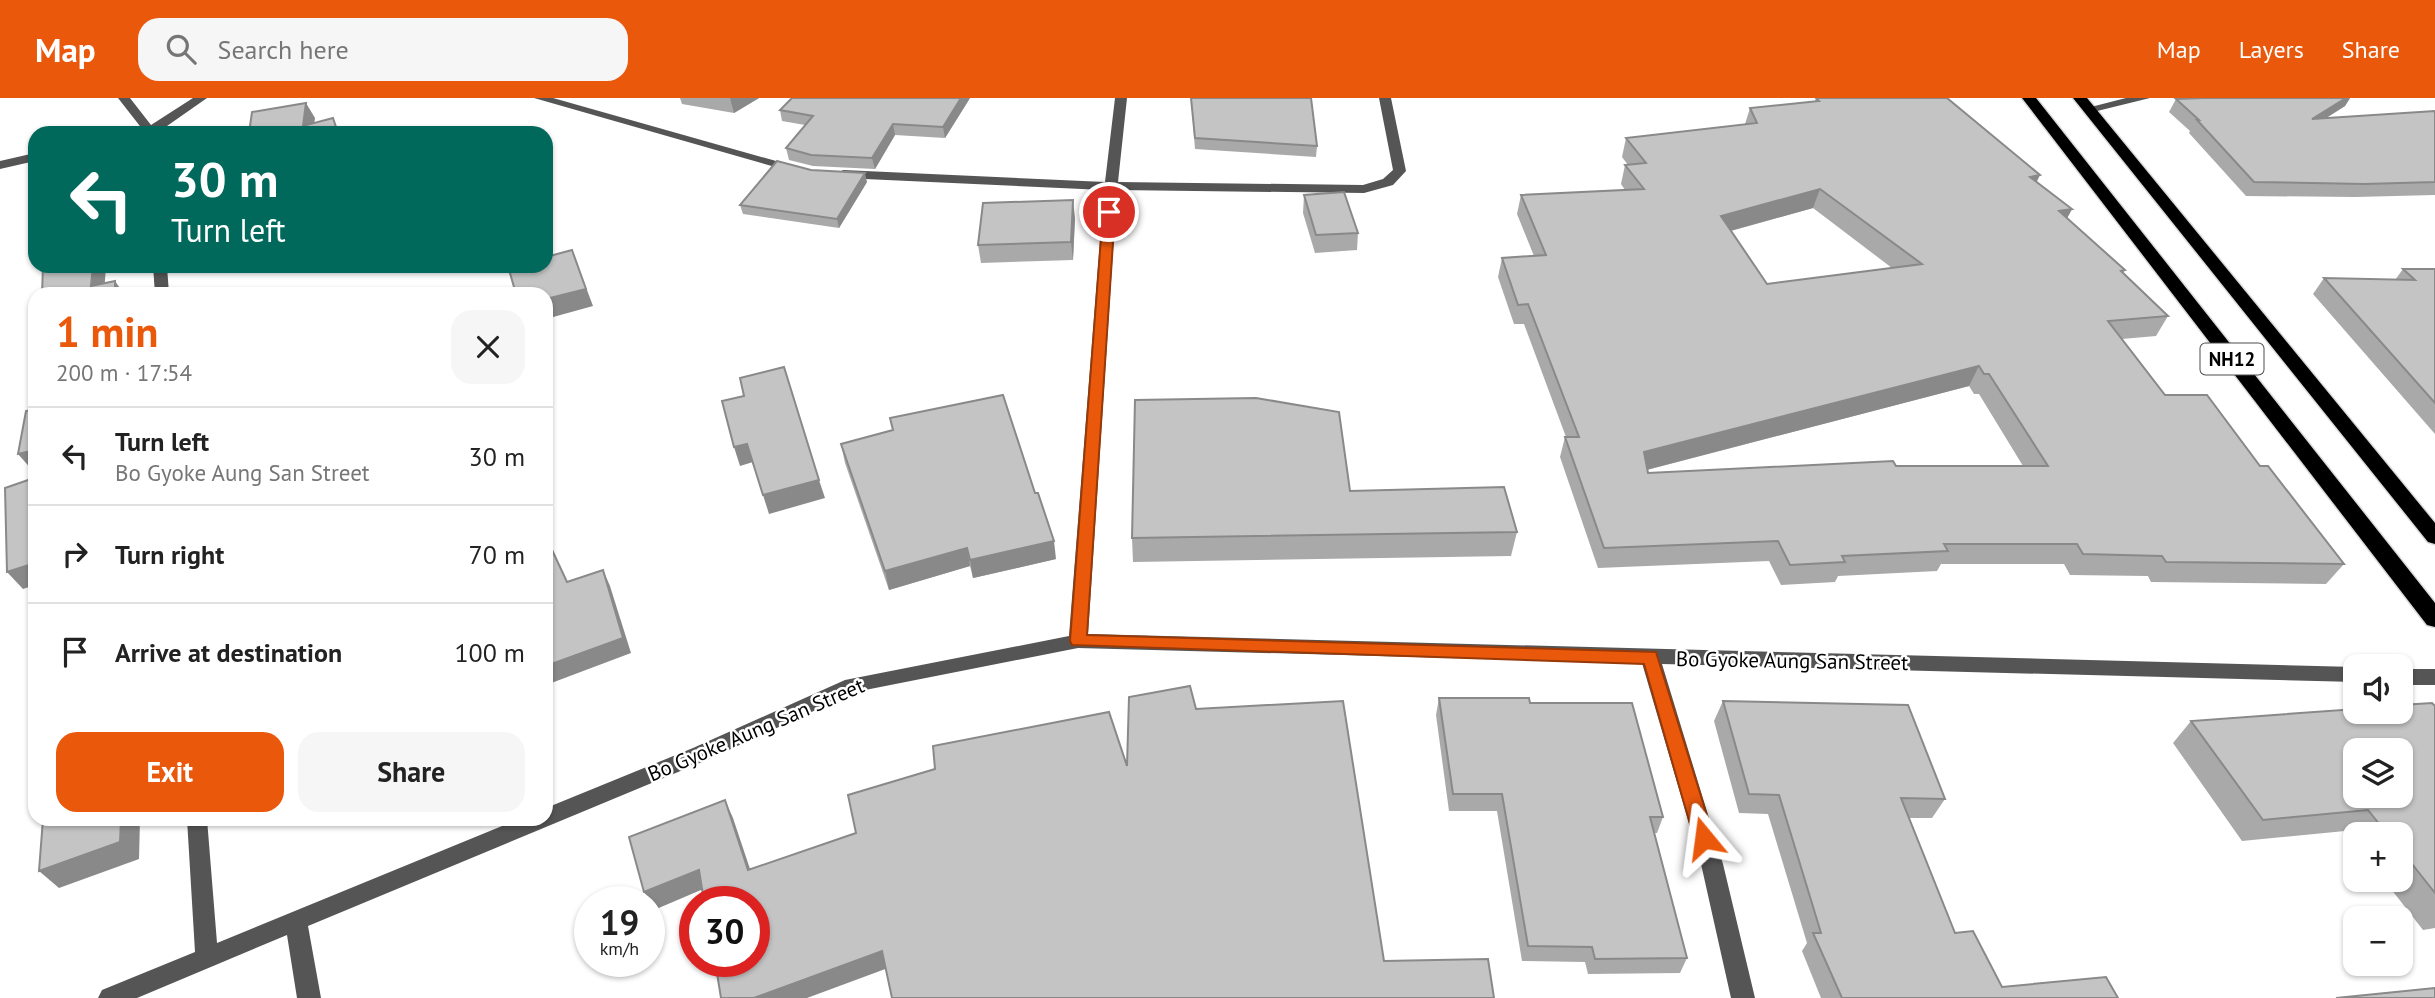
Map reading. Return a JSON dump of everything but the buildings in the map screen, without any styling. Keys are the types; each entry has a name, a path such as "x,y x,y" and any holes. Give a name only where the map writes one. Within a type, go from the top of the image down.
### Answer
{"highway":[{"name":"NH12","path":"2029,98 2435,619"},
{"name":"NH12","path":"2085,104 2435,537"}],"street":[{"path":"124,98 145,126"},
{"path":"160,126 201,98"},
{"path":"540,98 820,173 1111,186 1364,189 1388,182 1400,171 1385,98"},
{"path":"1078,641 1111,186 1121,98"},
{"path":"2085,104 2144,98"},
{"path":"0,165 28,159"},
{"name":"Bo Gyoke Aung San Street","path":"553,814 700,754 852,685 1078,641 2343,675"},
{"path":"1650,657 1712,864 1743,998"},
{"path":"2413,677 2435,677"},
{"path":"198,826 207,958"},
{"name":"Bo Gyoke Aung San Street","path":"110,998 525,826"},
{"path":"296,921 309,998"}],"route":[{"path":"1109,212 1078,641 1650,657 1704,838"}]}
